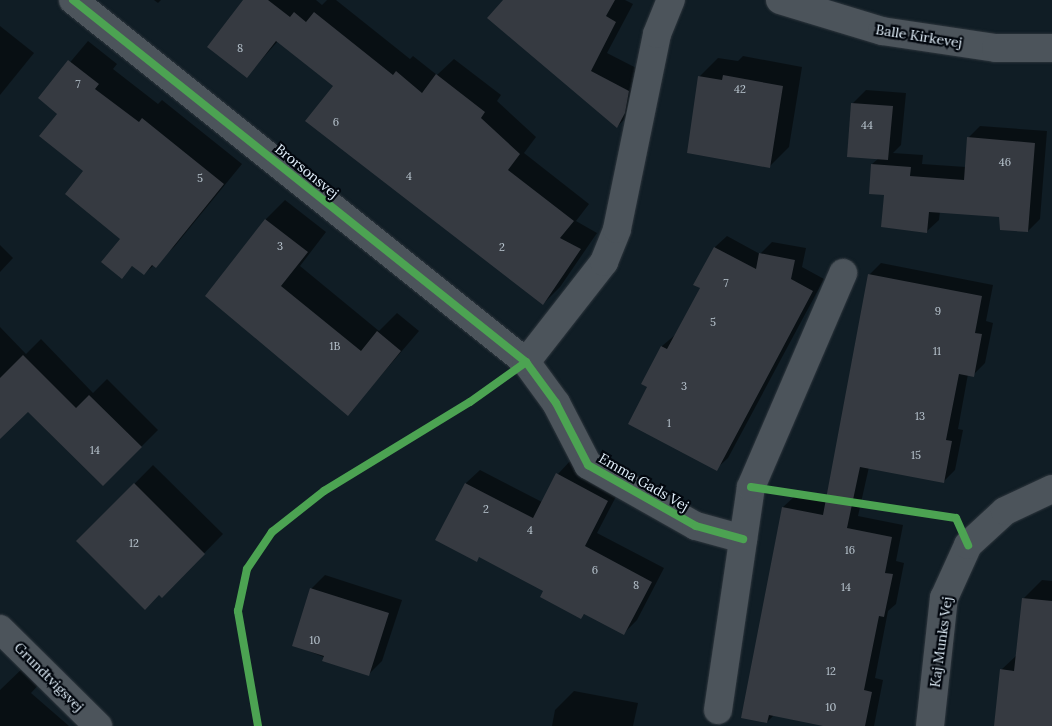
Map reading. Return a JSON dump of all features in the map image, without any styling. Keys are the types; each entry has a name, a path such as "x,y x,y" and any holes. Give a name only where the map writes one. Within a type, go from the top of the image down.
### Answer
{"street":[{"name":"Brorsonsvej","path":"73,0 526,362"},
{"path":"526,362 604,262 616,229 658,34 671,0"},
{"name":"Balle Kirkevej","path":"786,1 882,31 996,48 1052,48"},
{"path":"718,710 751,487 843,273"},
{"name":"Emma Gads Vej","path":"526,362 556,403 588,465 696,526 743,539"},
{"name":"Kaj Munks Vej","path":"930,726 944,598 968,545 1005,511 1052,489"},
{"name":"Grundtvigsvej","path":"0,629 98,726"}],"building":[{"path":"243,0 268,0 290,17 294,12 306,22 314,12 393,75 396,71 422,93 436,74 485,112 481,118 520,154 508,170 574,221 560,238 581,249 543,305 305,121 333,86 276,41 247,78 207,47"},
{"path":"503,0 615,0 606,16 616,22 591,71 629,91 625,113 617,128 487,18"},
{"path":"68,60 99,84 95,89 139,122 142,118 224,184 156,268 152,265 144,275 132,266 122,279 101,262 120,239 65,194 83,171 39,136 57,114 38,98"},
{"path":"723,75 783,86 770,168 687,153 698,76 722,80"},
{"path":"851,103 893,106 888,160 847,157"},
{"path":"967,137 1035,143 1028,232 1000,230 999,217 929,212 927,233 881,227 884,195 869,194 871,164 911,167 910,176 964,180"},
{"path":"265,219 308,252 281,286 361,351 377,331 401,351 348,416 205,296"},
{"path":"714,247 756,269 759,253 795,260 791,279 813,291 717,471 628,424 647,387 641,384 661,346 667,349 700,288 693,285"},
{"path":"868,274 982,296 975,333 982,334 974,377 959,374 946,440 952,441 944,483 860,467 847,528 892,537 885,573 893,574 884,617 879,616 864,690 872,692 865,726 823,726 769,715 767,723 741,718 782,507 823,515"},
{"path":"23,355 76,408 89,395 142,447 103,486 28,412 0,439 0,378"},
{"path":"556,473 608,501 585,546 652,582 624,635 584,614 581,619 540,597 543,591 479,557 477,562 435,540 465,483 533,518"},
{"path":"134,483 205,554 162,598 159,595 145,610 76,541"},
{"path":"310,588 389,613 369,676 322,661 324,656 292,646"},
{"path":"1022,598 1052,601 1052,726 994,726 1000,669 1014,671"}],"cycle path":[{"path":"73,0 526,362 556,403 588,465 696,526 743,539"},
{"path":"258,726 238,611 247,569 272,532 324,491 470,402 526,362"},
{"path":"751,487 956,518 968,545"}]}
